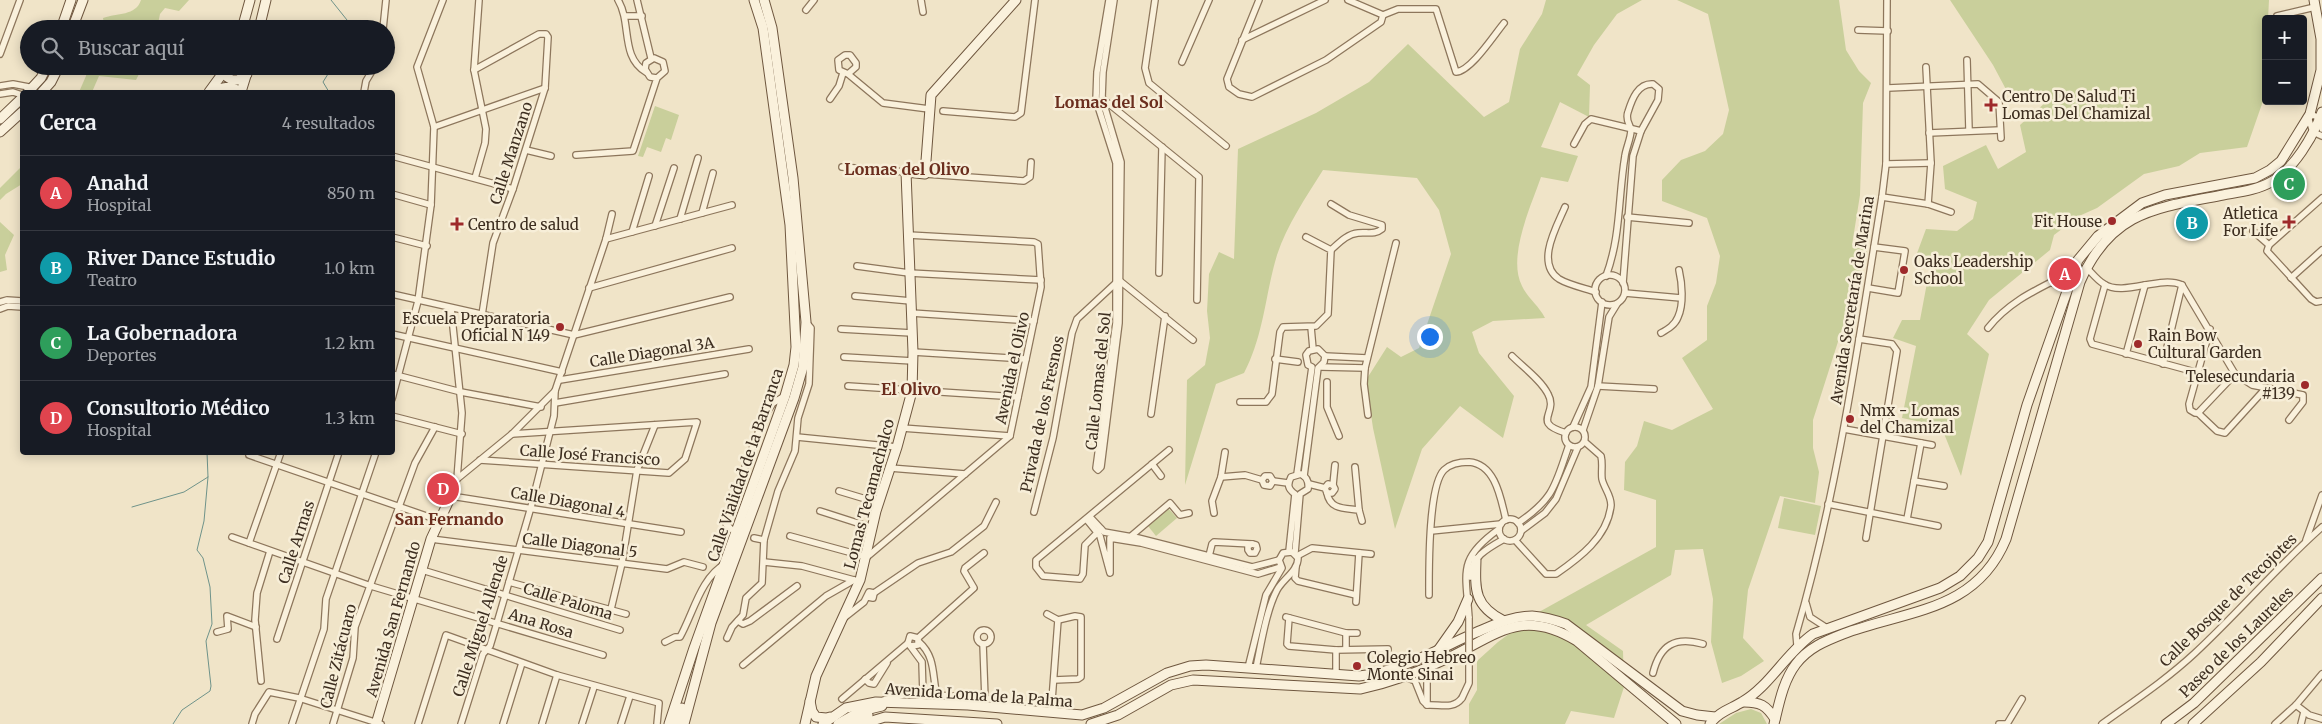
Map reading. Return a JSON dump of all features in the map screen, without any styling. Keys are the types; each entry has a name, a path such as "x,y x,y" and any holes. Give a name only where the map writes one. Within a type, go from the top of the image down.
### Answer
{"main road":[{"path":"64,20 71,0"},
{"path":"75,20 83,0"},
{"path":"244,20 250,0"},
{"path":"261,20 266,0"},
{"name":"Calle Vialidad de la Barranca","path":"669,724 785,396 794,365 796,347 794,276 790,225 763,28 754,0"},
{"name":"Calle Vialidad de la Barranca","path":"697,672 711,623 794,398 803,367 806,322 793,178 772,28 764,0"},
{"path":"906,172 925,174 931,95 935,88 1016,0"},
{"path":"1713,721 1744,702 1797,645 1827,628 1940,588 1960,576 1978,558 1988,542 2027,405 2078,260 2098,236 2142,203 2169,194 2250,179 2264,174 2280,161 2309,116 2320,77 2322,60 2314,3"},
{"path":"30,90 41,75"},
{"path":"45,90 54,75"},
{"path":"211,90 222,75"},
{"path":"228,75 232,80 240,75"},
{"path":"241,90 246,75"},
{"path":"217,90 227,87 237,90"},
{"path":"0,120 20,98"},
{"path":"0,132 20,114"},
{"path":"1774,722 1790,672 1803,655 1812,648 1851,631 1938,605 1962,594 1984,576 2006,539 2070,315 2086,268 2102,245 2126,223 2142,213 2172,204 2248,190 2272,181 2290,166 2312,133 2321,115"},
{"path":"2302,129 2308,128 2312,133"},
{"name":"Lomas Tecamachalco","path":"806,723 809,698 816,676 844,618 867,557 872,528 912,391 913,357 906,172"},
{"path":"2183,192 2180,197 2183,202"},
{"path":"2169,194 2175,198 2172,204"},
{"path":"2060,308 2064,314 2070,315"},
{"path":"2056,320 2063,320 2067,325"},
{"name":"Avenida San Fernando","path":"378,724 431,539 438,520 451,496"},
{"path":"1993,526 2001,529 2002,532 1999,544 2000,552"},
{"path":"1476,560 1478,598 1486,610 1504,621"},
{"name":"Paseo de los Laureles","path":"2166,724 2194,703 2322,578"},
{"path":"2314,586 2322,593"},
{"path":"1938,605 1940,588"},
{"name":"Paseo de los Laureles","path":"2195,723 2261,662 2322,598"},
{"path":"1439,649 1458,622 1468,600"},
{"name":"Avenida Loma de la Palma","path":"822,723 854,706 876,702 925,699 1082,715 1097,710 1155,679 1190,666 1206,665 1359,676 1374,674 1395,668 1504,621 1531,616 1548,618 1566,624 1682,712 1713,721"},
{"path":"1091,724 1118,715 1171,685 1207,680 1340,688 1360,688 1381,684 1432,665 1497,633 1519,626 1545,626 1561,631 1577,641 1676,724"},
{"path":"1797,645 1812,648"},
{"path":"677,724 697,672"},
{"path":"684,724 697,672"},
{"path":"688,724 697,672"},
{"path":"1339,674 1346,681 1340,688"},
{"path":"1359,676 1355,681 1360,688"},
{"path":"1155,679 1156,686 1161,690"},
{"path":"809,698 812,711 816,717 826,718 838,714"},
{"path":"838,724 853,715 873,708 925,699"},
{"path":"1744,702 1756,702 1765,705 1774,722"},
{"path":"850,724 863,717 884,712 903,712 925,718"},
{"name":"Avenida Loma de la Palma","path":"862,724 885,717 997,724"}],"street":[{"path":"0,54 20,0"},
{"path":"384,20 386,0"},
{"path":"443,0 417,67 434,127 431,205 427,246 418,301 395,375 461,392 540,407"},
{"path":"475,178 485,143 486,129 474,70 479,0"},
{"path":"618,0 625,16 631,56 638,68 646,72 650,77 657,78"},
{"path":"637,0 651,58 645,66 646,72"},
{"path":"806,10 814,0"},
{"path":"921,0 923,12"},
{"path":"943,111 1015,117 1021,113 1035,0"},
{"path":"1109,0 1098,72 1099,99 1116,163 1118,281 1165,316 1193,340"},
{"path":"1099,99 1114,0"},
{"path":"1155,0 1145,68 1150,83 1226,146"},
{"path":"1182,62 1209,0"},
{"path":"1259,0 1227,83 1238,94 1252,97 1326,60 1381,22 1383,14"},
{"path":"1242,40 1325,0"},
{"path":"1348,0 1383,14 1398,9 1436,9 1456,72 1462,71 1470,65 1504,23"},
{"name":"Avenida Secretaría de Marina","path":"1797,645 1796,634 1806,601 1844,429 1882,198 1886,164 1888,88 1887,0"},
{"path":"2280,15 2314,3"},
{"path":"625,16 642,16"},
{"path":"1858,30 1888,31"},
{"name":"Calle Manzano","path":"474,70 539,34 546,34 548,36 545,88 514,189 493,243 482,315"},
{"path":"576,155 633,151 657,78 663,74 665,65 661,59 651,58"},
{"path":"1967,60 1969,130"},
{"path":"1926,67 1931,162 1928,204"},
{"path":"830,100 846,73 883,103 930,109"},
{"path":"364,90 370,75"},
{"path":"20,96 2,94 1,85 24,84 30,90"},
{"path":"1515,540 1521,531 1545,513 1556,499 1578,447 1584,442 1586,436 1583,430 1598,386 1605,330 1609,317 1625,293 1623,283 1633,156 1641,131 1658,100 1659,89 1653,84 1643,85 1631,104 1627,117 1631,130 1625,156 1617,243 1606,276 1598,282 1596,292"},
{"path":"1888,88 1978,84 1999,102 2001,138"},
{"path":"434,127 545,88"},
{"path":"1099,99 1199,177 1197,300"},
{"path":"2322,129 2321,115 2309,116 2312,133 2322,136"},
{"path":"1574,144 1585,124 1592,118 1631,130 1641,131"},
{"path":"1929,133 2000,130"},
{"path":"1159,273 1162,147"},
{"path":"526,150 551,156"},
{"path":"395,157 514,189"},
{"path":"680,219 698,158"},
{"path":"925,174 1019,181 1028,180 1031,162"},
{"path":"1886,164 1931,162"},
{"path":"842,167 906,172"},
{"path":"655,226 674,168"},
{"path":"702,213 713,173"},
{"path":"632,232 649,176"},
{"path":"395,195 431,205"},
{"path":"1882,198 1928,204 1951,212"},
{"path":"2268,248 2322,198"},
{"path":"1240,402 1266,402 1272,394 1275,360 1280,332 1283,327 1316,326 1328,314 1331,250 1347,236 1357,233 1379,232 1382,229 1382,225 1362,220 1331,204"},
{"path":"606,239 732,205"},
{"path":"1565,207 1549,249 1549,267 1562,280 1596,292 1602,302 1609,305 1617,304"},
{"path":"457,479 512,434 554,391 560,380 606,239 612,214"},
{"path":"1627,217 1689,223"},
{"path":"2253,231 2291,278 2311,299 2319,301"},
{"name":"Avenida el Olivo","path":"867,557 1010,436 1041,280 1039,247 1034,242 908,234"},
{"path":"1306,237 1331,250"},
{"path":"395,238 427,246"},
{"path":"1368,415 1364,384 1365,368 1396,243"},
{"path":"1868,288 1898,293 1905,251 1874,247"},
{"path":"589,288 732,248"},
{"path":"2291,278 2322,250"},
{"path":"857,266 909,273 1041,280"},
{"path":"2086,268 2105,285 2116,288 2169,282 2182,285 2210,329 2235,374 2252,385 2303,395 2303,402 2289,420"},
{"path":"1661,333 1673,325 1678,318 1682,280 1679,270"},
{"path":"1988,328 1999,313 2012,303 2073,272"},
{"path":"1606,276 1616,277 1623,283"},
{"name":"Calle Lomas del Sol","path":"1118,281 1119,323 1101,467 1098,470 1096,468 1116,323 1118,281"},
{"name":"Privada de los Fresnos","path":"1034,512 1053,438 1072,333 1077,319 1118,281"},
{"path":"2052,283 2068,285"},
{"path":"2105,285 2091,342 2094,346 2199,373"},
{"path":"2126,354 2145,285"},
{"path":"2163,364 2182,285"},
{"path":"1625,293 1681,298"},
{"path":"395,295 574,335 730,297"},
{"path":"855,296 910,301"},
{"path":"0,302 7,300 20,301"},
{"path":"1430,531 1518,523 1541,506 1548,497 1555,486 1568,445 1565,440 1566,433 1573,427 1591,387 1602,302"},
{"path":"0,309 8,306 20,307"},
{"path":"451,308 461,392 462,434 457,479"},
{"path":"911,313 1034,321"},
{"path":"1151,414 1165,316"},
{"path":"727,638 732,628 743,615 746,598 762,584 764,540 778,491 795,451 798,418 809,384 811,328 806,322"},
{"path":"1311,327 1313,349"},
{"path":"841,329 912,333"},
{"path":"2210,329 2190,410 2198,413 2217,431 2225,433 2266,388"},
{"path":"395,335 456,350 562,372"},
{"path":"1859,339 1892,344 1897,351 1866,538"},
{"name":"Calle Diagonal 3A","path":"560,380 749,349"},
{"path":"1326,490 1308,484 1301,475 1312,367 1308,364 1306,355 1313,349 1318,349 1325,356 1367,358"},
{"path":"1301,475 1318,368 1324,362 1325,356"},
{"path":"1512,356 1547,392 1550,404 1546,421 1549,426 1552,429 1566,433"},
{"path":"1355,368 1356,357"},
{"path":"844,358 1026,359"},
{"path":"1275,360 1298,362"},
{"path":"1321,366 1365,368"},
{"path":"555,403 725,374"},
{"path":"2198,413 2235,374"},
{"path":"1326,382 1326,407 1339,436"},
{"path":"848,386 1018,398"},
{"path":"1598,386 1654,389"},
{"path":"1315,390 1326,390"},
{"name":"Calle Miguel Allende","path":"461,724 485,650 490,646 498,624 551,433 555,403 554,391"},
{"path":"731,529 726,524 726,517 766,415 773,403 785,396"},
{"path":"395,417 462,434"},
{"name":"Calle José Francisco","path":"480,460 670,472 685,459 697,422 655,425"},
{"path":"512,434 655,425 637,470 622,563 611,609"},
{"name":"Calle Zitácuaro","path":"334,724 353,658 356,627 414,464 435,427"},
{"path":"1573,427 1583,430"},
{"path":"902,428 1010,436"},
{"path":"1844,429 1932,446"},
{"path":"797,437 897,447"},
{"path":"1468,600 1470,573 1476,560 1489,548 1504,540 1515,540 1546,574 1551,575 1556,574 1587,552 1594,543 1609,513 1610,499 1603,483 1601,456 1584,442"},
{"path":"1906,519 1921,443"},
{"path":"1568,445 1578,447"},
{"path":"1101,531 1085,545 1083,574 1080,579 1043,576 1036,567 1036,560 1169,450"},
{"path":"1214,512 1212,501 1221,477 1225,452"},
{"path":"249,455 438,520"},
{"path":"249,543 279,455"},
{"name":"Calle Armas","path":"277,639 338,455"},
{"path":"292,724 299,698 324,628 326,599 375,455"},
{"path":"1429,595 1430,531 1439,478 1444,470 1451,465 1460,463 1477,464 1490,475 1497,488 1504,540"},
{"path":"1152,464 1161,476"},
{"path":"1335,465 1333,485 1328,484 1326,490 1330,504 1359,510"},
{"path":"1355,467 1359,510 1362,521"},
{"path":"890,468 965,474"},
{"path":"1221,477 1245,475 1262,480 1264,485 1270,486 1273,481 1288,484"},
{"path":"1301,475 1291,477 1288,484 1290,490 1295,494 1294,553 1298,558 1296,578 1298,582 1356,594"},
{"name":"Avenida San Fernando","path":"451,496 457,479"},
{"path":"1914,480 1944,486"},
{"path":"1294,553 1300,494 1308,489 1308,484"},
{"path":"840,491 879,503"},
{"name":"Calle Diagonal 4","path":"451,496 681,532"},
{"path":"2305,542 2322,498"},
{"path":"844,618 868,597 873,598 874,593 918,563 951,552 984,526 996,502"},
{"path":"1129,539 1170,503 1180,514 1189,513"},
{"path":"1828,504 1938,526"},
{"path":"820,511 872,528"},
{"path":"1089,518 1101,531 1110,573 1110,538 1137,540 1237,566 1254,568 1279,560"},
{"path":"1518,523 1521,531"},
{"path":"1427,705 1438,704 1444,706 1456,704 1462,698 1469,683 1467,567 1470,556 1502,524"},
{"name":"Calle Bosque de Tecojotes","path":"2102,724 2168,677 2196,652 2322,527"},
{"path":"1101,531 1129,539"},
{"path":"790,536 867,557"},
{"name":"Ana Rosa","path":"232,537 371,586 603,655"},
{"path":"754,538 764,540"},
{"name":"Calle Diagonal 5","path":"431,539 667,569 684,562 703,567"},
{"path":"1208,559 1214,542 1252,544"},
{"path":"1252,668 1256,636 1266,595 1282,568 1279,560 1282,553 1294,553 1312,548 1370,554"},
{"path":"262,681 256,626 257,593 270,551"},
{"path":"909,645 914,647 918,640 974,588 964,568 984,553"},
{"path":"1356,602 1358,553"},
{"path":"764,562 802,566 857,580"},
{"path":"665,642 675,637 680,637 709,578 717,568 725,564"},
{"path":"1254,568 1260,573 1281,567"},
{"path":"1252,668 1278,589 1296,568"},
{"name":"Calle Paloma","path":"422,570 620,630"},
{"path":"743,665 826,596 857,580"},
{"path":"509,582 626,614"},
{"path":"738,621 743,624 750,621 798,586"},
{"path":"1806,601 1810,617 1827,628"},
{"path":"1262,612 1269,615"},
{"path":"1048,614 1058,620 1075,616 1081,617 1081,677 1078,679 1054,680"},
{"path":"217,632 228,629 228,616 256,626"},
{"path":"1357,633 1346,633 1287,618 1287,644 1289,646 1336,650 1388,648"},
{"path":"1054,713 1052,700 1058,620"},
{"path":"1346,633 1346,650"},
{"path":"418,724 446,635 594,687 659,703 657,724"},
{"path":"937,696 932,662 925,647 918,640 910,636 909,645 922,662 925,699 937,696 1002,700 1014,708"},
{"path":"1256,636 1260,648"},
{"path":"1652,673 1659,654 1666,648 1683,641 1703,644"},
{"path":"983,644 985,699"},
{"path":"842,699 889,659 909,645"},
{"path":"1336,650 1339,674"},
{"path":"865,679 869,683 874,684 889,659"},
{"path":"502,724 522,663"},
{"path":"1427,705 1427,679 1432,665"},
{"path":"2276,724 2296,705 2322,674"},
{"path":"542,724 557,675"},
{"path":"1404,676 1415,681 1423,701 1427,705"},
{"path":"923,686 935,686"},
{"path":"582,724 594,687"},
{"path":"252,724 255,714 269,692 299,698 378,724"},
{"path":"1428,694 1438,704"},
{"path":"620,724 630,696"},
{"path":"1999,724 2007,724 2022,699"},
{"path":"2296,705 2308,716 2322,719"},
{"path":"2301,724 2304,712"}],"green space":[{"path":"141,0 189,0 179,11 165,8 160,14 159,20 103,20 103,18 135,9"},
{"path":"1546,0 1642,0 1617,14 1594,45 1577,75 1590,85 1589,117 1560,102 1541,147 1578,156 1568,182 1541,177 1519,246 1517,261 1518,274 1522,286 1545,318 1493,321 1472,332 1479,353 1514,396 1503,438 1460,406 1422,449 1395,529 1373,428 1366,380 1387,347 1401,357 1419,348 1451,254 1439,210 1417,178 1323,170 1297,211 1281,244 1256,344 1244,373 1216,384 1185,485 1187,380 1205,365 1210,338 1207,311 1209,274 1219,252 1234,259 1238,149 1316,113 1369,82 1408,44 1484,117 1509,102 1520,49 1542,14"},
{"path":"1677,0 1839,0 1846,50 1859,71 1871,83 1863,103 1860,195 1852,245 1867,251 1813,420 1813,448 1819,472 1815,503 1780,496 1748,590 1743,638 1764,661 1741,676 1722,683 1711,642 1713,599 1703,549 1675,550 1671,575 1586,625 1623,651 1624,687 1614,718 1571,711 1565,724 1469,724 1469,704 1477,690 1477,661 1498,642 1539,612 1656,547 1656,500 1624,490 1625,462 1637,446 1644,421 1672,430 1713,409 1682,358 1707,340 1707,306 1716,283 1720,256 1707,218 1662,201 1662,180 1681,160 1705,151 1723,134 1729,110 1708,14"},
{"path":"1950,0 2269,0 2268,15 2262,15 2262,104 2247,147 2200,153 2179,166 2144,174 2097,208 2079,216 2054,235 2050,250 1989,300 1967,334 1989,354 1961,476 1941,426 1902,418 1916,346 1893,338 1902,320 1920,320 1930,267 1916,256 1926,229 1957,231 1973,219 1977,202 1945,189 1943,166 1986,145 1998,169 2026,152 2020,125 2046,102 2009,95 1993,65"},
{"path":"138,75 136,80 99,76 93,90 80,90 86,76"},
{"path":"655,106 679,115 671,140 666,138 661,152 647,147 643,157 638,156"},
{"path":"20,168 20,185 0,200 0,188"},
{"path":"0,222 14,235 5,255 7,270 0,272"},
{"path":"1784,498 1821,506 1815,535 1778,528"},
{"path":"1168,508 1177,518 1156,536 1148,526"},
{"path":"1751,709 1761,713 1767,724 1719,724 1736,713"}],"waterway":[{"path":"331,0 347,20"},
{"path":"327,75 323,82 328,90"},
{"path":"132,507 184,492 208,477 207,455"},
{"path":"173,724 182,710 210,691 211,686 206,641 212,624 210,587 203,558 197,550 204,521 208,477"}],"place":[{"name":"Centro De Salud Ti Lomas Del Chamizal","path":"1991,105"},
{"name":"La Gobernadora","path":"2289,184"},
{"name":"Fit House","path":"2112,221"},
{"name":"Atletica For Life","path":"2289,222"},
{"name":"River Dance Estudio","path":"2192,223"},
{"name":"Centro de salud","path":"457,224"},
{"name":"Oaks Leadership School","path":"1904,270"},
{"name":"Anahd","path":"2065,274"},
{"name":"Escuela Preparatoria Oficial N 149","path":"560,327"},
{"name":"Rain Bow Cultural Garden","path":"2138,344"},
{"name":"Telesecundaria #139","path":"2305,385"},
{"name":"Nmx - Lomas del Chamizal","path":"1850,419"},
{"name":"Consultorio Médico","path":"443,489"},
{"name":"Colegio Hebreo Monte Sinai","path":"1357,666"}],"district":[{"name":"Lomas del Sol","path":"1109,102"},
{"name":"Lomas del Olivo","path":"907,169"},
{"name":"El Olivo","path":"911,389"},
{"name":"San Fernando","path":"449,519"}]}
